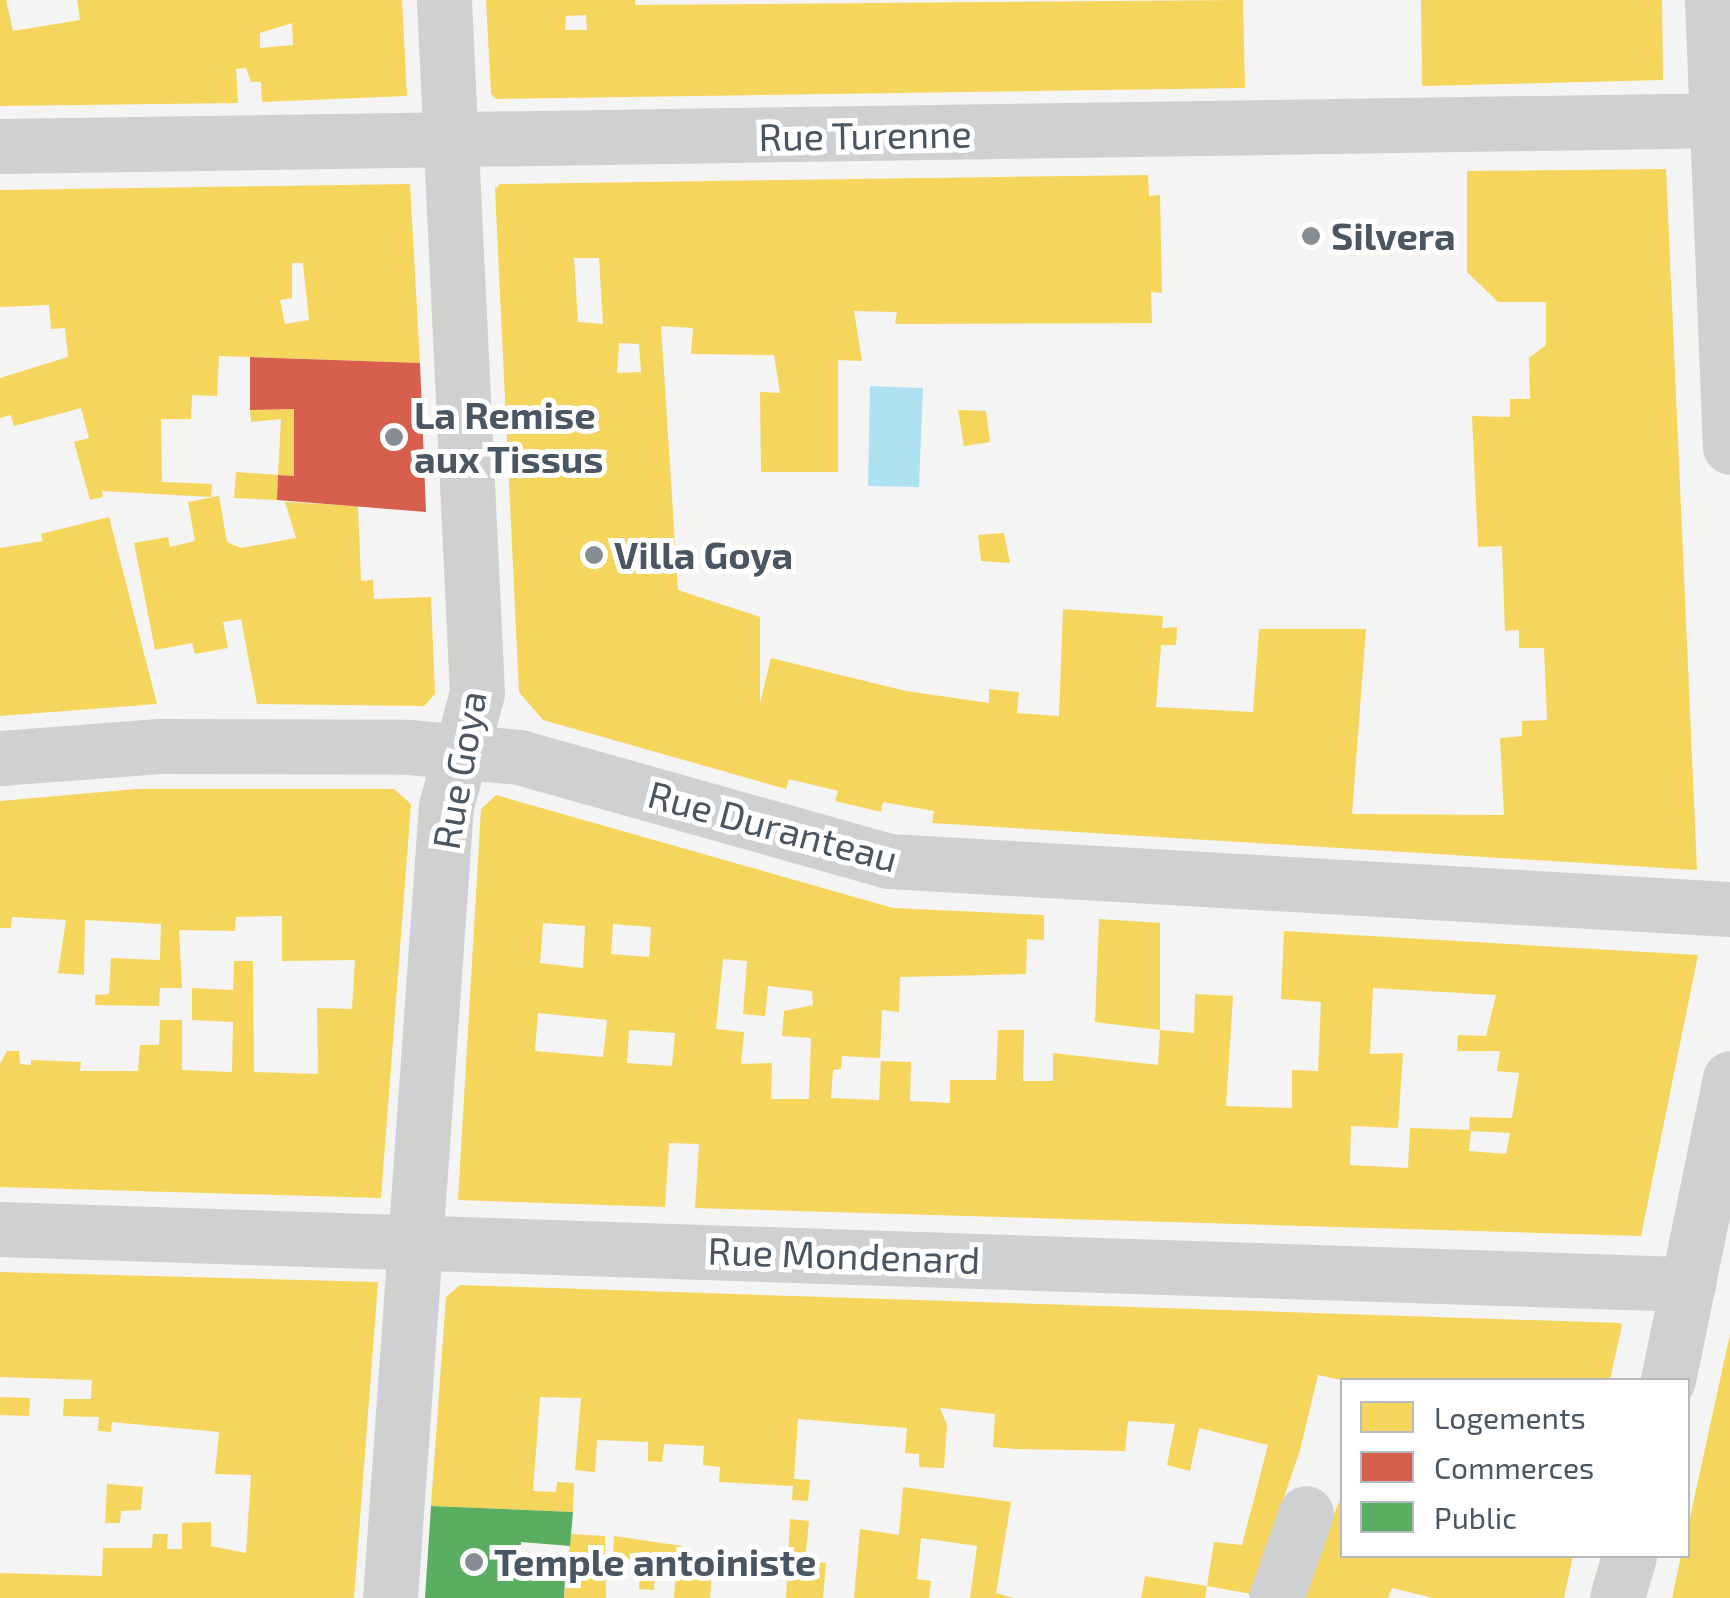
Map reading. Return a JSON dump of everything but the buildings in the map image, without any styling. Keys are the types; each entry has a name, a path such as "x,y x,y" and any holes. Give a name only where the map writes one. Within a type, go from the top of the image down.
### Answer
{"street":[{"name":"Rue Goya","path":"390,1598 446,806 478,693 444,0"},
{"path":"1712,0 1722,122 1730,446"},
{"name":"Rue Turenne","path":"0,146 1722,122"},
{"name":"Rue Duranteau","path":"0,758 160,746 461,752 519,757 888,862 1730,909"},
{"path":"1668,1378 1730,1078"},
{"name":"Rue Mondenard","path":"0,1228 1688,1284"},
{"path":"1276,1598 1306,1513"},
{"path":"1617,1598 1627,1558"}],"water":[{"path":"870,386 923,388 919,487 868,486"}],"place":[{"name":"Silvera","path":"1311,236"},
{"name":"La Remise aux Tissus","path":"394,437"},
{"name":"Villa Goya","path":"594,555"},
{"name":"Temple antoiniste","path":"474,1562"}]}
